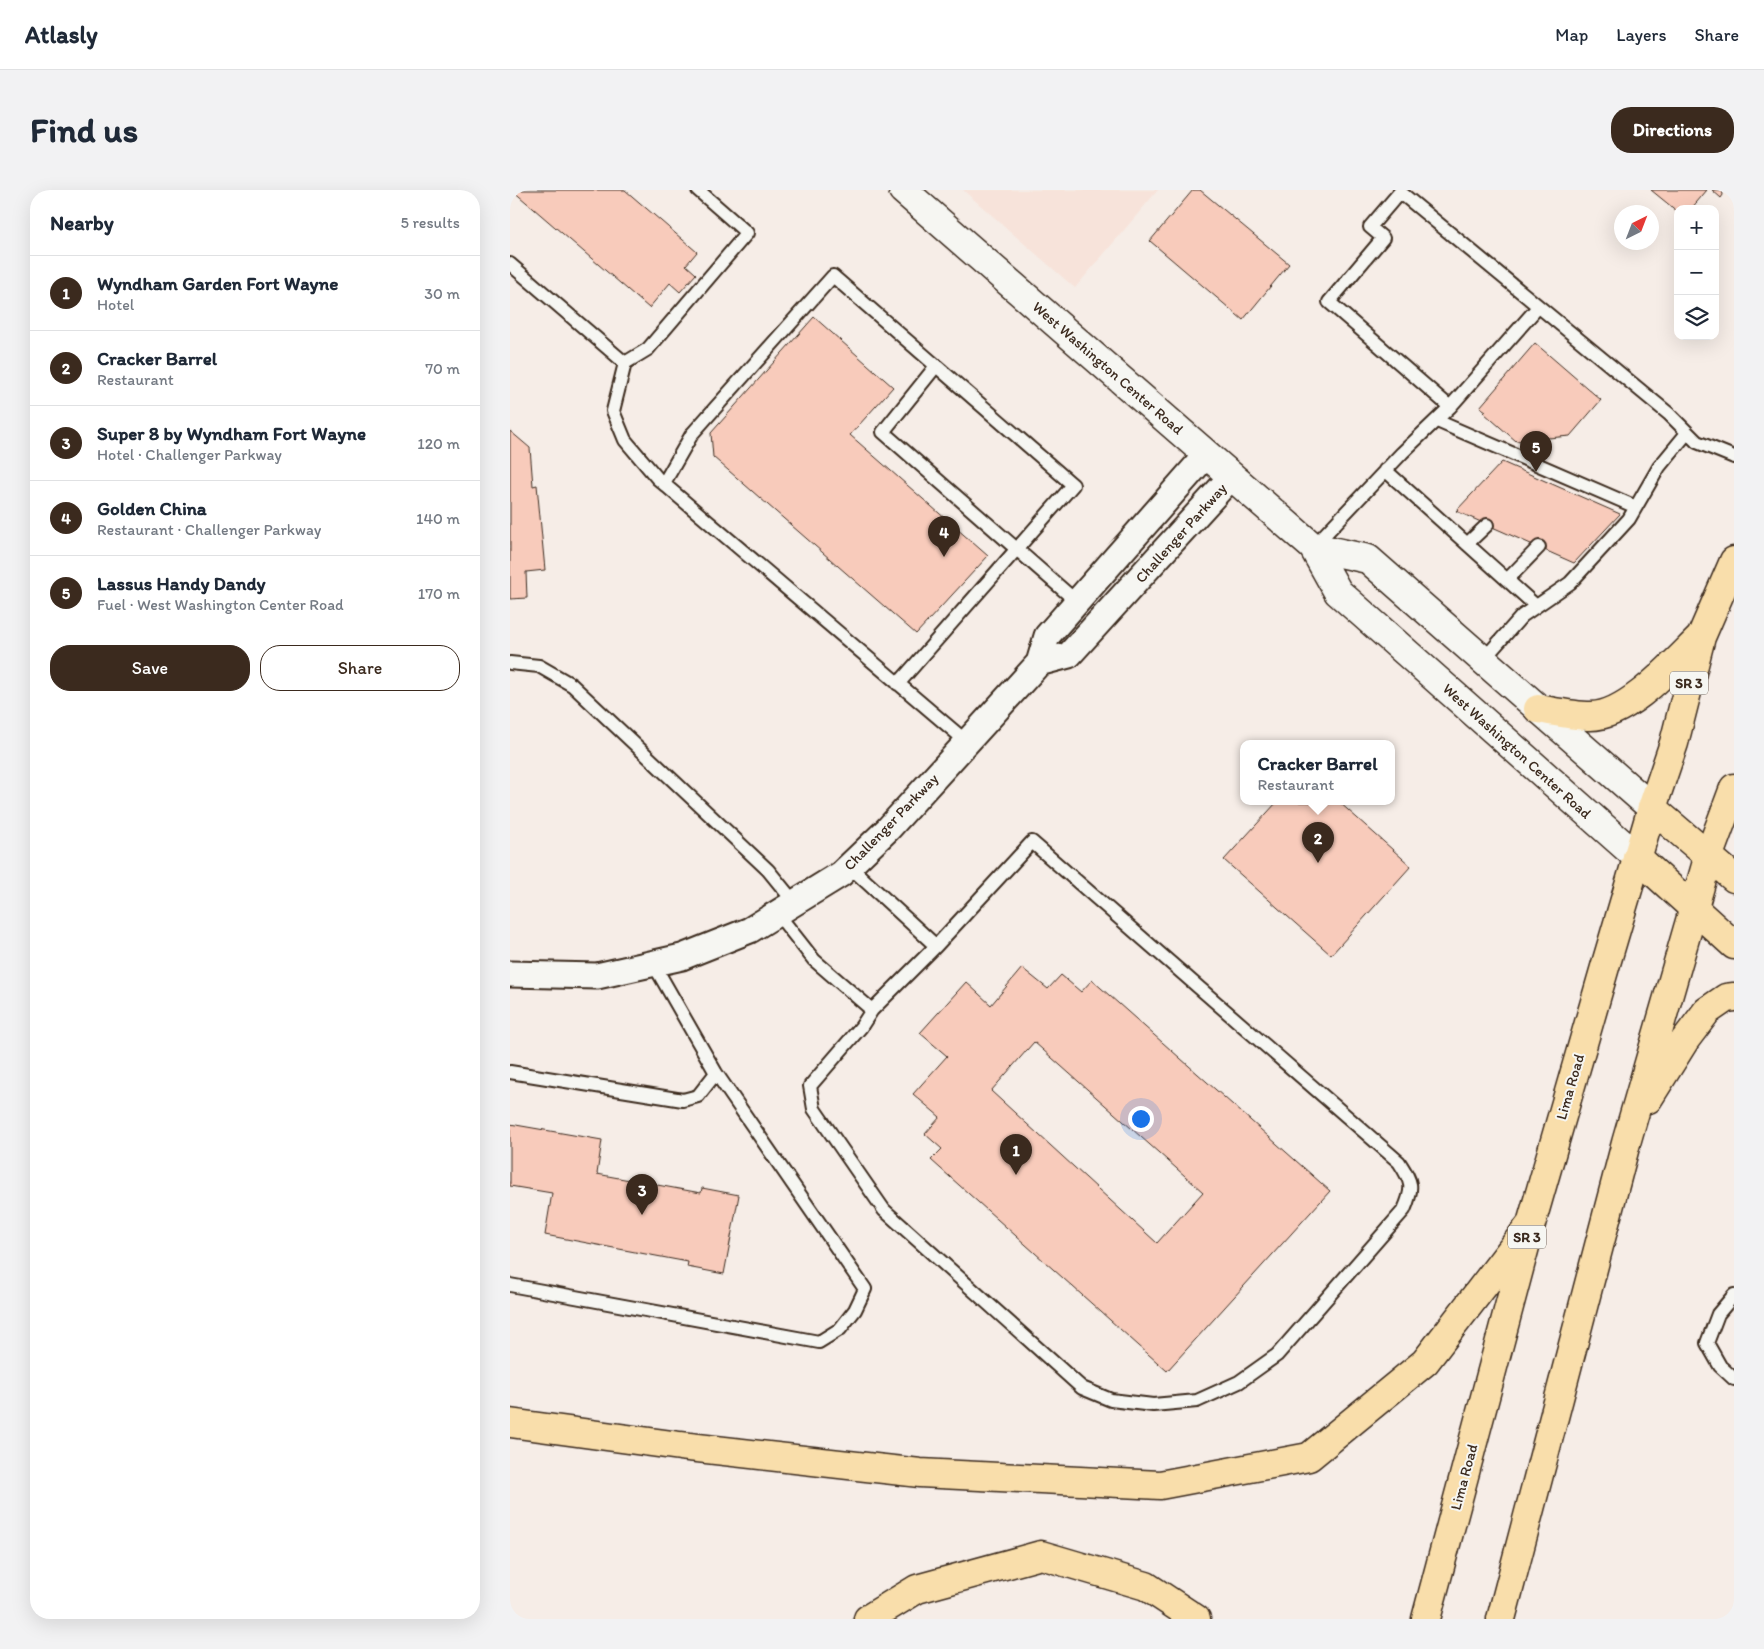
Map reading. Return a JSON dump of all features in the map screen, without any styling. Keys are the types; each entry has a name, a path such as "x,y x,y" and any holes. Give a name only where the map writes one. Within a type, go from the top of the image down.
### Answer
{"main road":[{"name":"West Washington Center Road","path":"903,190 1313,547 1338,592 1694,906 1734,944"},
{"name":"West Washington Center Road","path":"1313,547 1368,559 1734,878"},
{"name":"Lima Road","path":"1426,1619 1530,1224 1637,857 1674,743 1701,637 1734,561"},
{"path":"1538,709 1593,716 1606,714 1624,705 1644,691 1701,637"},
{"path":"1502,1619 1630,1128 1709,855 1734,788"},
{"path":"1630,1128 1685,1040 1707,1011 1726,998 1734,997"},
{"path":"510,1423 920,1473 1160,1485 1310,1457 1425,1362 1530,1224"},
{"path":"868,1619 917,1589 1042,1555 1146,1586 1196,1619"}],"street":[{"name":"Challenger Parkway","path":"510,974 597,976 682,957 741,933 841,874 888,829 1039,663 1047,636 1207,454"},
{"name":"Challenger Parkway","path":"1039,663 1068,655 1232,476"}],"lane":[{"path":"698,190 747,233 648,349 625,363 613,411 625,440 658,479 967,742"},
{"path":"1450,407 1328,302 1383,238 1370,227 1400,192 1669,414 1697,442 1734,456"},
{"path":"510,264 625,363"},
{"path":"664,483 692,434 833,276 1073,485 898,684"},
{"path":"1313,547 1385,470 1437,421 1538,307"},
{"path":"936,366 882,432 1077,602"},
{"path":"1437,421 1636,507"},
{"path":"1483,660 1522,616 1570,582 1629,519 1659,467 1686,433"},
{"path":"1538,478 1547,468"},
{"path":"1385,470 1536,606"},
{"path":"1586,500 1596,490"},
{"path":"1467,544 1487,525"},
{"path":"1507,580 1539,547"},
{"path":"510,663 539,666 572,685 768,870 814,960 872,1010"},
{"path":"1032,842 1399,1162 1409,1178 1411,1195 1404,1210 1277,1355 1239,1382 1198,1401 1153,1405 1111,1400 1082,1388 884,1210 814,1109 810,1086 861,1027 872,1010 936,946 1032,842"},
{"path":"848,866 936,946"},
{"path":"510,1285 819,1342 840,1329 855,1310 864,1289 716,1073 653,964"},
{"path":"510,1072 683,1100 698,1096 716,1073"},
{"path":"1734,1295 1718,1314 1707,1343 1720,1366 1734,1379"}],"shaded area":[{"path":"963,190 1158,190 1075,288"}],"building":[{"path":"512,190 625,190 697,252 686,265 696,274 680,292 670,283 649,308"},
{"path":"1193,190 1200,190 1289,264 1243,320 1150,241"},
{"path":"1651,190 1707,190 1694,205 1674,205 1674,209"},
{"path":"1712,190 1722,190 1723,195 1721,198"},
{"path":"814,317 893,387 850,435 988,556 916,634 713,457 711,433"},
{"path":"1535,343 1601,400 1570,436 1516,441 1484,413 1486,411 1480,407"},
{"path":"510,431 530,448 533,486 537,485 545,570 526,572 527,598 510,599"},
{"path":"1502,462 1620,514 1574,563 1456,511"},
{"path":"1274,805 1342,805 1411,866 1331,955 1224,860"},
{"path":"1022,968 1048,989 1061,975 1081,992 1092,980 1330,1191 1167,1371 931,1160 942,1149 925,1134 940,1117 913,1094 947,1056 920,1033 966,982 991,1005","holes":["1034,1042 1203,1192 1157,1243 991,1091"]},
{"path":"510,1124 602,1140 597,1174 701,1193 702,1188 739,1195 724,1274 687,1267 688,1262 545,1235 552,1193 510,1186"}],"place":[{"name":"Lassus Handy Dandy","path":"1536,472"},
{"name":"Golden China","path":"944,557"},
{"name":"Cracker Barrel","path":"1318,863"},
{"name":"Wyndham Garden Fort Wayne","path":"1016,1175"},
{"name":"Super 8 by Wyndham Fort Wayne","path":"642,1215"}]}
